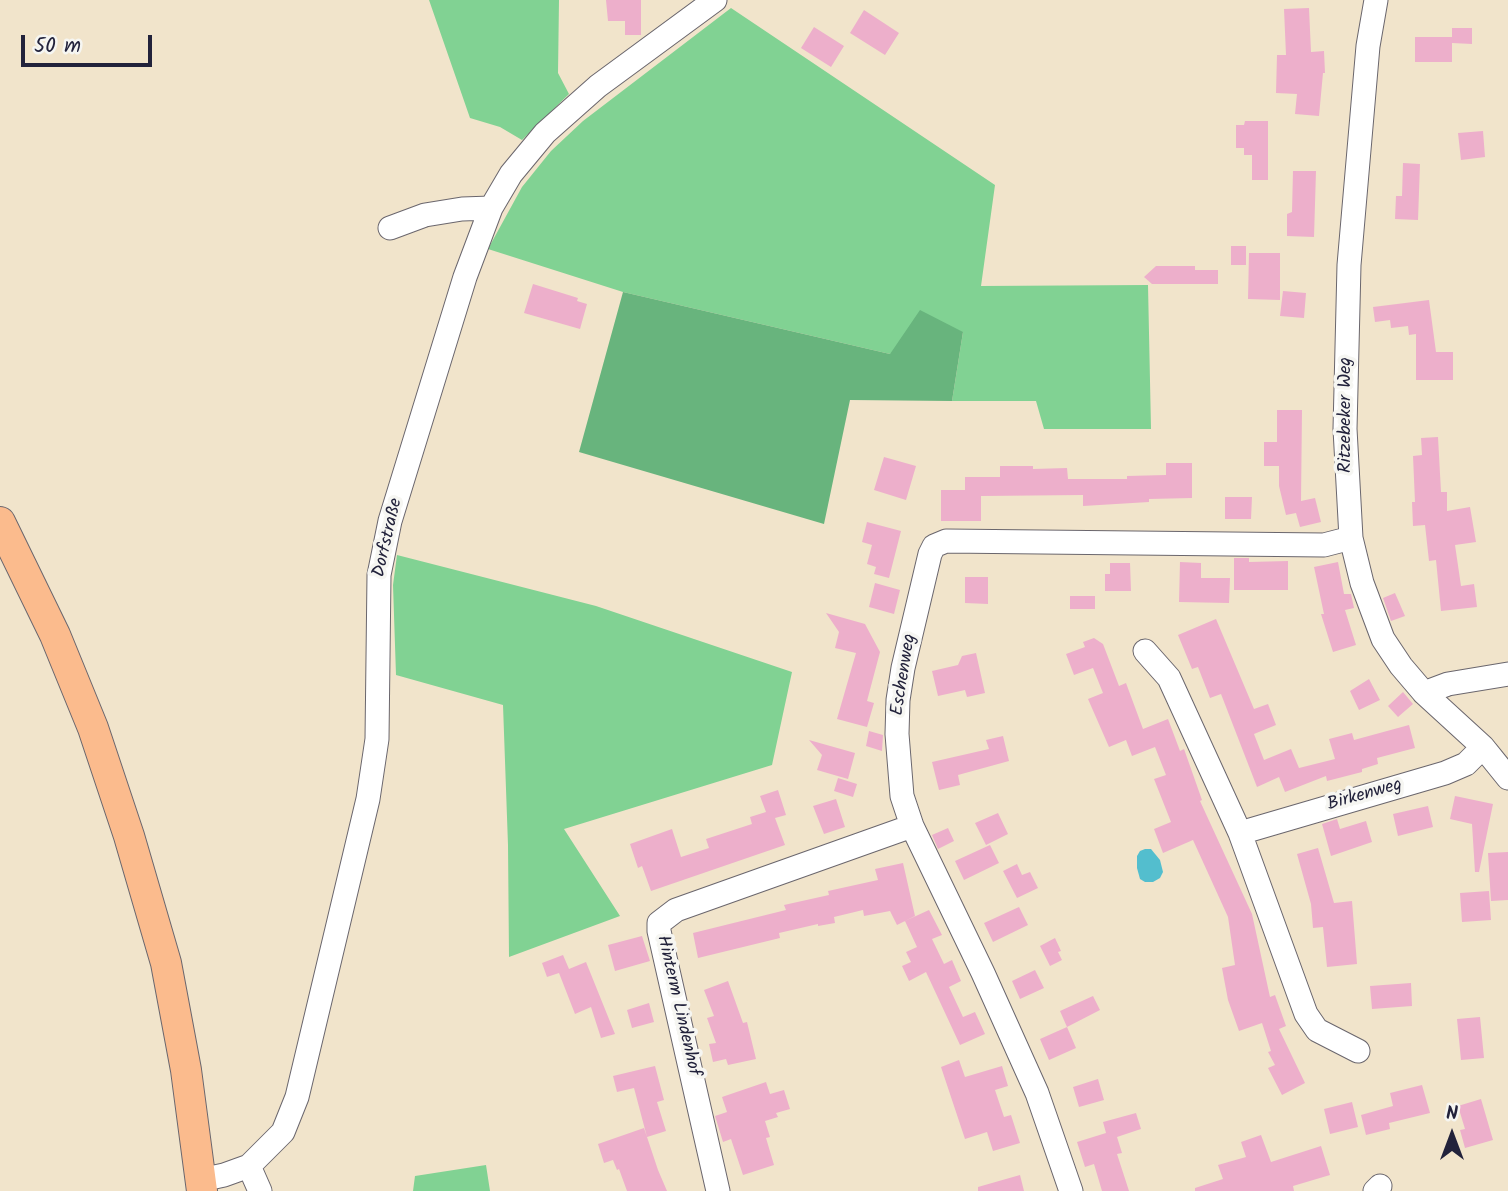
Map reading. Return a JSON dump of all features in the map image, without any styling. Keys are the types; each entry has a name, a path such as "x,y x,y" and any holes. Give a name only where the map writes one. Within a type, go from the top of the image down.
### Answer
{"main road":[{"path":"0,522 55,635 93,728 130,836 166,963 186,1070 201,1185"}],"street":[{"name":"Dorfstraße","path":"201,1185 249,1166 283,1132 298,1097 368,799 377,739 379,575 390,521 461,290 491,208 511,174 545,133 598,86 715,0"},
{"name":"Ritzebeker Weg","path":"1376,0 1368,46 1349,265 1345,429 1351,538 1362,583 1383,639 1424,693 1483,747 1508,778"},
{"path":"390,228 425,215 491,208"},
{"name":"Eschenweg","path":"1071,1191 1037,1093 912,826 902,796 897,734 898,700 930,554 934,546 946,541 1324,545 1351,538"},
{"path":"1145,651 1169,677 1240,833 1306,1014 1317,1030 1358,1051"},
{"path":"1424,693 1448,684 1508,674"},
{"name":"Birkenweg","path":"1240,833 1445,773 1466,764 1483,747"},
{"name":"Hinterm Lindenhof","path":"718,1191 659,923 676,909 912,826"},
{"path":"249,1166 260,1191"}],"green space":[{"path":"429,0 559,0 558,73 569,94 522,140 500,127 470,118"},
{"path":"731,8 995,185 981,286 1148,285 1151,429 1044,429 1036,401 952,401 963,332 890,354 623,292 488,249 522,187 551,151 583,121"},
{"path":"623,292 890,354 920,310 963,332 952,401 850,400 824,524 579,452"},
{"path":"397,555 596,606 792,672 772,765 564,829 620,916 509,957 503,705 396,675 393,585"},
{"path":"486,1165 490,1191 413,1191 415,1176"}],"water":[{"path":"1145,849 1151,849 1160,860 1163,872 1160,878 1153,882 1140,879 1137,868 1137,856"}],"building":[{"path":"606,0 641,0 641,35 625,35 625,21 608,21"},
{"path":"1309,8 1311,52 1324,51 1325,73 1319,116 1295,114 1297,94 1276,93 1277,55 1286,55 1284,9"},
{"path":"864,10 899,33 885,55 850,33"},
{"path":"814,27 844,46 831,67 801,48"},
{"path":"1452,28 1472,28 1472,44 1452,43 1452,62 1415,62 1415,37 1452,37"},
{"path":"1245,121 1268,121 1268,180 1252,180 1252,155 1244,155 1244,148 1236,148 1236,125 1244,125"},
{"path":"1483,131 1485,157 1461,160 1458,133"},
{"path":"1403,163 1420,164 1418,220 1395,219 1396,196 1402,196"},
{"path":"1293,171 1316,171 1314,237 1287,236 1287,214 1292,212"},
{"path":"1231,246 1246,246 1246,265 1231,265"},
{"path":"1249,253 1280,253 1280,300 1248,299"},
{"path":"1156,266 1195,266 1195,270 1218,270 1218,284 1152,284 1144,277"},
{"path":"533,284 578,298 577,301 587,304 580,329 524,313"},
{"path":"1283,291 1306,293 1304,318 1280,316"},
{"path":"1429,300 1436,352 1453,352 1453,380 1416,380 1416,334 1409,335 1408,326 1391,328 1390,320 1375,322 1373,307"},
{"path":"1277,410 1302,410 1301,501 1315,498 1321,522 1300,527 1296,513 1286,515 1279,486 1279,466 1264,466 1264,442 1277,442"},
{"path":"1438,437 1441,492 1447,492 1447,511 1470,507 1476,542 1455,545 1461,586 1474,584 1477,607 1441,611 1436,560 1429,561 1425,525 1413,526 1413,456 1422,455 1421,438"},
{"path":"884,457 916,466 906,500 874,490"},
{"path":"1166,463 1192,463 1192,498 1149,499 1149,502 1083,506 1083,495 981,496 981,521 941,521 941,490 965,490 965,477 1000,477 1000,466 1067,468 1068,479 1127,479 1127,476 1166,475"},
{"path":"1225,497 1252,497 1251,519 1225,519"},
{"path":"867,522 901,531 889,578 874,574 876,567 867,564 872,545 862,542"},
{"path":"1234,558 1249,558 1249,562 1288,561 1288,590 1234,590"},
{"path":"1180,562 1201,563 1201,578 1230,578 1229,603 1179,602"},
{"path":"1338,562 1344,594 1351,594 1354,608 1345,610 1356,645 1333,652 1321,614 1324,614 1314,567"},
{"path":"1110,563 1130,563 1131,591 1105,591 1105,574 1110,574"},
{"path":"965,577 988,577 988,604 965,603"},
{"path":"875,583 900,590 894,614 869,607"},
{"path":"1395,593 1405,616 1391,621 1383,598"},
{"path":"1070,596 1095,596 1095,609 1070,609"},
{"path":"826,613 865,624 880,652 867,701 874,703 867,727 837,719 856,653 835,648 839,632"},
{"path":"1216,619 1254,709 1268,704 1276,725 1254,734 1264,760 1291,749 1299,768 1335,759 1329,739 1352,733 1354,740 1409,725 1415,748 1377,758 1378,764 1362,769 1362,772 1327,781 1326,776 1285,792 1279,777 1257,787 1221,694 1210,698 1198,667 1192,669 1178,635"},
{"path":"1094,638 1103,644 1119,686 1126,683 1143,729 1168,719 1180,751 1184,749 1202,800 1200,801 1252,914 1270,997 1275,995 1286,1026 1279,1029 1305,1083 1282,1095 1268,1068 1275,1065 1268,1052 1271,1051 1262,1023 1239,1031 1228,1000 1222,968 1235,965 1228,917 1193,840 1163,853 1154,829 1171,822 1154,779 1166,775 1155,747 1132,756 1126,740 1109,747 1088,699 1103,693 1093,668 1074,675 1066,654 1085,647 1083,642"},
{"path":"976,653 985,693 967,697 965,690 938,696 932,671 958,665 962,656"},
{"path":"1369,679 1380,700 1359,710 1350,691"},
{"path":"1403,692 1413,704 1398,717 1388,706"},
{"path":"869,731 883,735 882,751 866,746"},
{"path":"1003,736 1009,761 958,775 960,785 939,790 932,762 989,749 986,740"},
{"path":"809,740 855,753 848,779 817,770 822,755"},
{"path":"838,778 857,784 853,797 834,791"},
{"path":"778,790 786,815 775,818 785,845 651,891 642,866 638,868 630,844 672,829 681,857 709,848 706,839 752,824 750,817 766,812 760,796"},
{"path":"1455,796 1493,804 1479,872 1475,872 1472,824 1450,819"},
{"path":"836,799 845,827 824,834 813,806"},
{"path":"1428,806 1433,827 1398,836 1393,814"},
{"path":"998,813 1008,834 986,845 975,823"},
{"path":"1337,819 1340,829 1366,821 1372,842 1331,856 1322,824"},
{"path":"948,828 954,841 938,849 932,835"},
{"path":"990,845 999,863 964,880 955,861"},
{"path":"1318,848 1334,903 1352,901 1357,964 1327,967 1323,927 1313,928 1311,904 1297,854"},
{"path":"1508,852 1508,900 1491,901 1488,853"},
{"path":"903,863 915,916 897,925 890,911 864,916 863,910 834,917 835,923 779,933 780,938 698,958 693,933 786,910 784,905 829,895 828,891 878,880 875,869"},
{"path":"1017,864 1022,875 1030,872 1038,888 1017,898 1003,871"},
{"path":"1489,891 1491,920 1462,922 1460,893"},
{"path":"1019,907 1028,925 993,942 984,923"},
{"path":"929,910 942,935 932,939 944,964 952,960 961,981 949,987 963,1017 975,1012 985,1034 960,1045 926,972 909,981 902,966 911,962 906,952 917,947 905,921"},
{"path":"642,936 650,961 615,971 608,945"},
{"path":"1055,938 1062,960 1050,966 1040,946"},
{"path":"563,955 569,969 586,962 615,1034 601,1038 591,1007 575,1014 559,973 547,977 542,963"},
{"path":"1035,970 1044,988 1020,999 1012,981"},
{"path":"728,981 743,1023 747,1022 756,1059 728,1065 726,1059 713,1062 709,1044 716,1043 707,1018 714,1016 704,990"},
{"path":"1411,983 1412,1006 1372,1009 1370,986"},
{"path":"1093,996 1100,1010 1067,1027 1060,1011"},
{"path":"649,1003 654,1022 632,1028 627,1010"},
{"path":"1480,1017 1484,1058 1461,1060 1457,1019"},
{"path":"1067,1027 1076,1048 1049,1060 1040,1039"},
{"path":"959,1060 965,1077 1002,1066 1008,1086 995,1090 1004,1117 1011,1115 1020,1143 993,1151 987,1132 965,1139 941,1067"},
{"path":"655,1066 664,1100 657,1102 666,1131 647,1137 634,1088 617,1092 613,1076"},
{"path":"1098,1079 1104,1100 1079,1107 1073,1087"},
{"path":"766,1082 770,1094 784,1090 790,1109 776,1113 778,1117 765,1121 770,1137 766,1138 774,1165 743,1175 731,1139 723,1142 715,1116 727,1112 722,1097"},
{"path":"1422,1085 1430,1113 1389,1123 1390,1129 1366,1135 1361,1115 1393,1106 1390,1093"},
{"path":"1481,1099 1493,1140 1465,1148 1460,1130 1465,1129 1458,1106"},
{"path":"1352,1102 1358,1127 1330,1134 1324,1109"},
{"path":"1136,1113 1141,1129 1117,1137 1122,1153 1117,1154 1129,1191 1102,1191 1094,1164 1085,1167 1077,1142 1106,1133 1103,1122"},
{"path":"644,1128 667,1191 627,1191 613,1160 604,1163 598,1144"},
{"path":"1261,1135 1271,1162 1321,1146 1330,1175 1293,1186 1294,1191 1195,1191 1195,1188 1223,1179 1218,1165 1246,1157 1241,1142"},
{"path":"1020,1175 1024,1191 978,1191 978,1187"}]}
